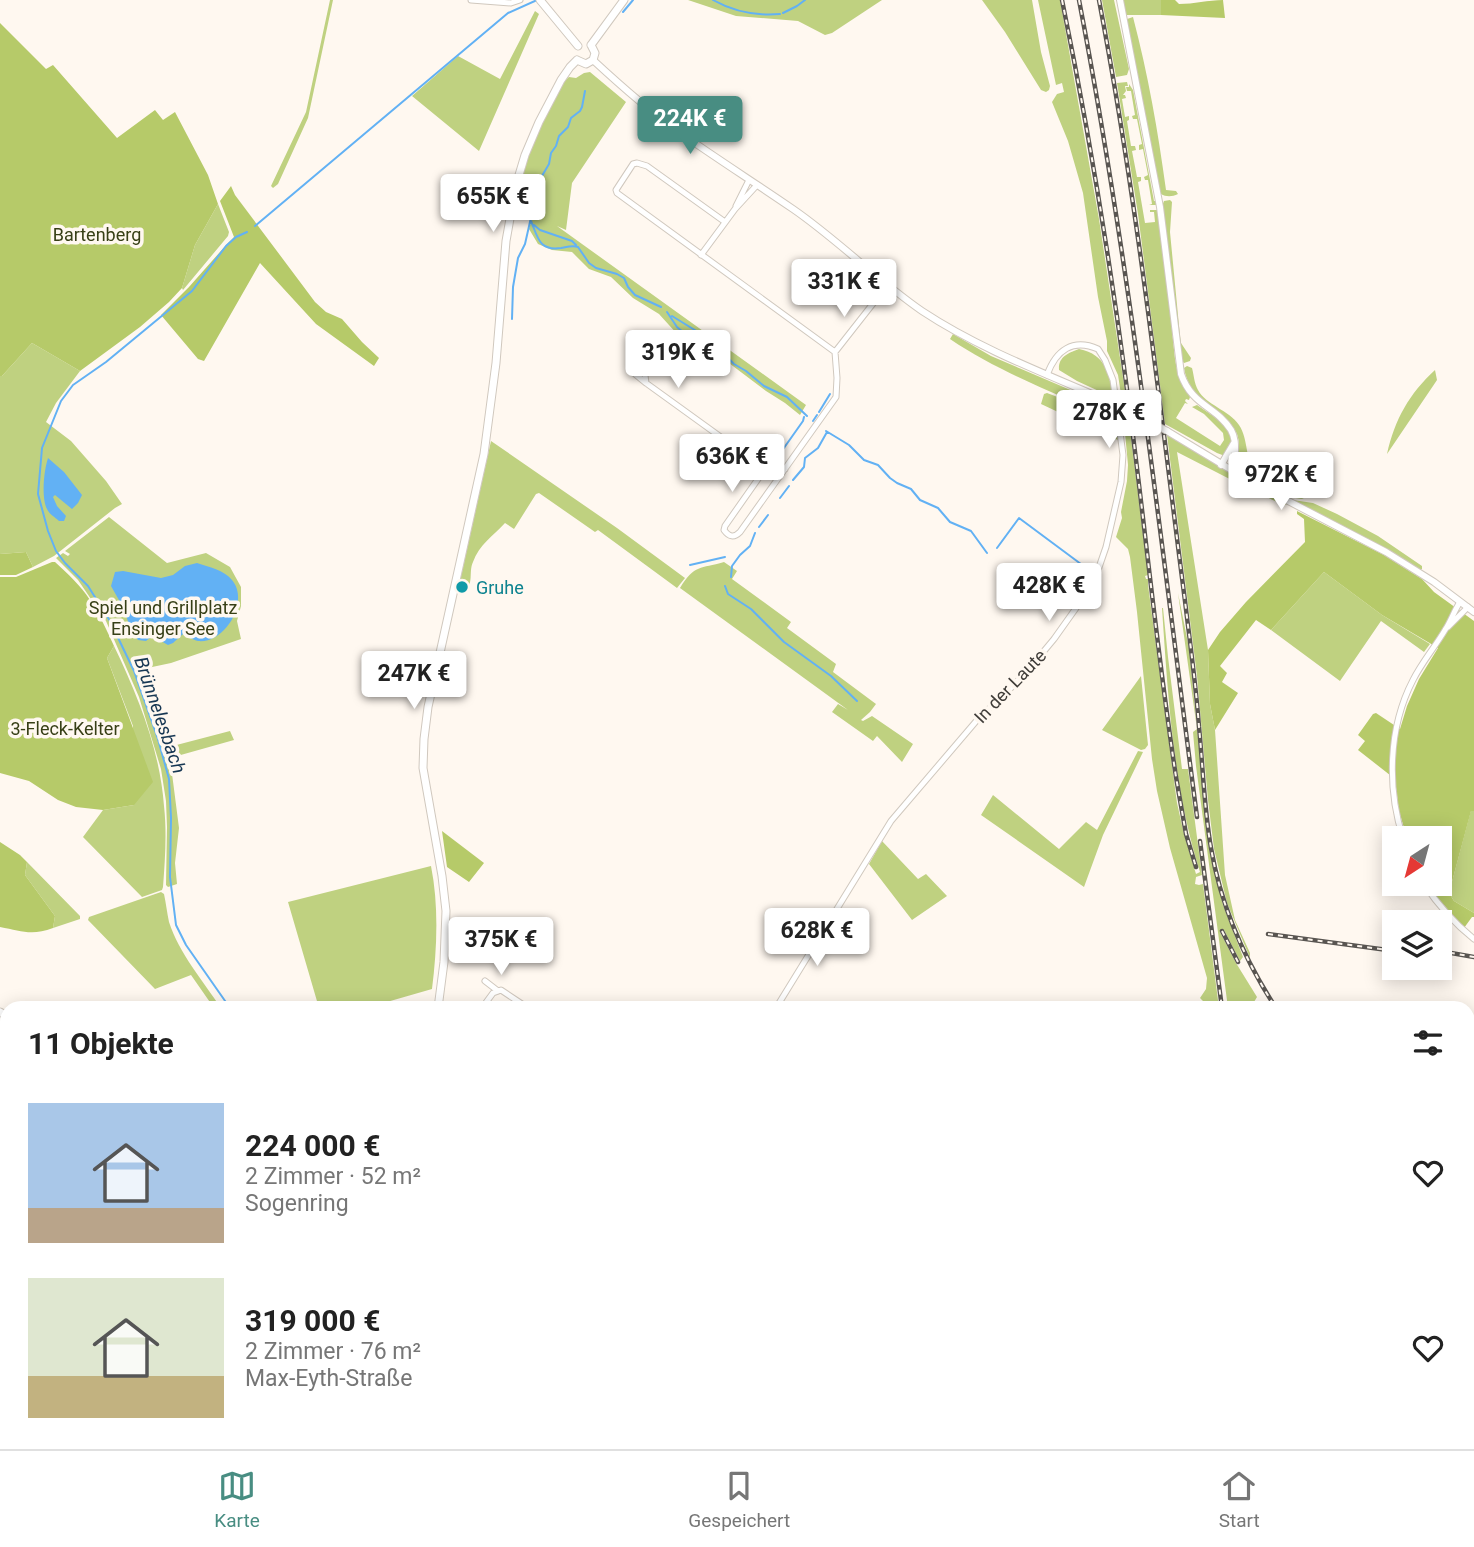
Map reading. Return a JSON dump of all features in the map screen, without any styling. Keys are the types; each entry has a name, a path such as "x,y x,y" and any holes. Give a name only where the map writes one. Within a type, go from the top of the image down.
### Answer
{"main road":[{"path":"591,45 624,0"},
{"path":"540,1 578,46"},
{"path":"583,43 591,45 595,50 593,60 586,64 578,60 575,53 578,46 583,43"},
{"path":"439,1001 446,925 442,876 423,768 424,739 436,671 485,454 506,241 516,185 539,122 561,80 578,60"}],"street":[{"path":"471,0 511,3 520,0"},
{"path":"1120,0 1160,207 1179,367 1191,394 1231,429 1237,448 1235,456 1238,467 1248,480"},
{"path":"593,60 670,125 819,228 920,309 997,353 1113,403 1167,431 1248,480 1386,552 1434,582 1474,612"},
{"path":"726,222 647,166 637,163 633,164 615,190 835,352"},
{"path":"735,209 749,180"},
{"path":"701,255 735,209 757,185"},
{"path":"874,301 883,281"},
{"path":"765,469 725,526 727,535 737,536 836,397 835,352 874,301 890,286"},
{"name":"In der Laute","path":"780,1001 891,821 978,719 1013,686 1054,639 1096,576 1106,547 1121,482 1123,455 1113,380 1098,349 1084,345 1063,350 1055,358 1047,374"},
{"path":"646,383 765,469 785,469"},
{"path":"1223,466 1235,441"},
{"path":"1223,466 1235,456"},
{"path":"1400,826 1393,793 1392,766 1401,711 1411,682 1446,629 1460,602"},
{"path":"1446,629 1468,607"},
{"path":"1432,896 1443,911 1474,939"},
{"path":"485,981 518,1001"},
{"path":"487,1001 498,990"}],"green space":[{"path":"330,0 333,0 308,118 278,184 273,188 271,186 306,112"},
{"path":"688,0 882,0 825,35 798,21 736,16"},
{"path":"982,0 1032,0 1049,90 1041,90"},
{"path":"1038,0 1060,0 1099,219 1127,404 1122,401 1118,375 1107,351 1083,193 1068,141 1052,102 1057,94 1064,92 1062,83 1056,85"},
{"path":"1102,0 1114,0 1129,69 1127,75 1116,77"},
{"path":"1122,0 1161,0 1161,15 1124,15"},
{"path":"1161,0 1175,0 1179,4 1223,0 1225,18 1161,15"},
{"path":"535,11 539,14 479,151 412,96 458,56 500,79"},
{"path":"1133,17 1152,103 1166,190 1176,191 1178,194 1174,196 1163,195 1160,190 1126,20"},
{"name":"Bartenberg","path":"0,23 46,69 53,65 117,138 155,110 163,120 175,112 208,175 218,204 195,245 182,288 140,327 80,371 32,343 0,376"},
{"path":"590,72 626,102 572,183 566,230 557,226 806,405 800,415 717,354 678,335 659,314 633,298 611,277 589,269 572,252 552,250 538,244 529,229 534,211 529,208 519,181 526,156 561,84 569,77 576,78"},
{"path":"1127,82 1128,86 1125,86 1123,95 1126,98 1122,99 1125,117 1129,116 1127,121 1131,146 1135,146 1136,150 1132,151 1137,177 1141,177 1138,182 1145,223 1155,222 1154,212 1150,210 1157,210 1175,359 1178,375 1190,397 1185,401 1188,404 1185,403 1176,418 1220,446 1224,440 1223,433 1204,414 1192,407 1197,405 1222,422 1229,430 1232,441 1225,456 1165,424 1138,214 1117,83"},
{"path":"1129,84 1133,90 1156,205 1149,205 1152,204 1148,180 1144,177 1148,175 1143,149 1139,150 1139,145 1142,144 1137,119 1132,116 1135,115 1131,91 1127,91 1126,87 1129,87"},
{"path":"231,186 315,302 326,312 342,319 379,358 374,366 316,324 260,263 204,361 198,359 161,315 234,237 220,201"},
{"path":"1170,200 1170,232 1180,336 1181,343 1191,358 1184,363 1182,361 1162,206 1164,201"},
{"path":"218,204 229,232 228,236 183,290 195,245"},
{"path":"953,334 991,356 1115,409 1115,416 1111,419 1009,372 950,339"},
{"path":"32,343 80,371 56,403 46,422 71,441 122,504 54,556 33,567 26,552 0,554 0,376"},
{"path":"1079,349 1095,356 1105,366 1114,398 1059,370 1062,359"},
{"path":"1184,368 1192,368 1196,385 1202,395 1239,425 1256,471 1272,484 1304,499 1272,489 1238,462 1237,434 1224,417 1193,390"},
{"path":"1435,370 1437,380 1387,454 1394,429 1404,408"},
{"path":"1044,394 1115,424 1118,440 1041,404"},
{"path":"1123,412 1128,414 1148,575 1145,576 1148,579 1177,803 1196,874 1200,872 1184,807 1173,742 1162,608 1182,769 1188,769 1202,875 1196,877 1195,884 1203,884 1218,1001 1203,1001 1200,998 1206,989 1207,978 1170,848 1157,791 1130,557 1128,549 1116,537 1122,518 1128,465"},
{"path":"1167,435 1287,504 1255,492 1177,452 1208,650 1225,875 1235,920 1250,958 1227,903 1214,849 1197,676"},
{"path":"491,441 685,578 677,588 598,530 595,532 539,493 514,529 505,523 483,546 473,562 467,589 463,592 458,590"},
{"path":"1240,465 1264,485 1293,500 1313,503 1378,536 1422,566 1422,569 1259,484"},
{"path":"1297,511 1384,555 1422,579 1434,592 1474,621 1474,811 1471,811 1452,882 1452,826 1403,826 1395,779 1358,750 1365,741 1358,735 1373,714 1376,713 1400,729 1419,679 1438,648 1382,615 1324,572 1271,630 1256,620 1220,666 1227,673 1222,682 1238,693 1215,730 1210,704 1208,650 1246,602 1305,542 1304,519"},
{"name":"Spiel und Grillplatz Ensinger See","path":"109,517 167,563 206,553 230,567 241,587 241,606 237,621 241,639 171,663 138,670 165,748 230,731 234,740 170,758 179,828 175,863 177,884 168,887 166,801 161,769 139,697 106,621 78,580 56,558 63,553 68,556 70,554 65,551"},
{"path":"26,552 33,567 16,575 0,575 0,554"},
{"name":"3-Fleck-Kelter","path":"52,562 65,571 86,595 114,646 107,658 153,782 134,805 103,810 76,807 58,800 29,781 0,773 0,577 16,577"},
{"path":"724,562 737,571 732,579 791,622 787,628 836,664 833,672 876,704 861,720 872,716 913,744 902,762 877,736 873,741 832,712 838,704 848,710 680,588 694,571"},
{"path":"1324,572 1382,615 1430,644 1424,652 1381,621 1340,681 1271,630"},
{"path":"1178,593 1189,648 1209,849 1223,905 1243,957 1240,961 1224,930 1220,932 1257,997 1255,1001 1227,1001 1196,766 1193,732 1197,729"},
{"path":"114,646 153,744 162,785 166,836 163,887 162,890 142,897 83,837 103,810 134,805 133,726 107,658"},
{"path":"1141,676 1148,745 1141,750 1102,730"},
{"path":"1138,751 1143,752 1103,835 1084,887 981,815 993,795 1059,849 1086,822 1097,830"},
{"path":"1471,810 1474,811 1474,913 1454,901 1451,896 1452,882"},
{"path":"442,831 484,863 469,882 447,867"},
{"path":"882,841 918,879 926,874 947,896 912,920 869,864"},
{"path":"0,842 27,862 25,875 55,916 53,928 33,932 0,927"},
{"path":"27,862 80,919 53,928 55,916 25,875"},
{"path":"431,866 436,928 432,989 390,1001 317,1001 288,902"},
{"path":"161,892 164,894 169,922 179,945 216,1001 209,1001 191,975 155,989 88,920 89,917"},
{"path":"1451,896 1454,901 1474,913 1474,917 1464,928 1452,914 1452,910 1448,910 1437,897"}],"water":[{"path":"48,458 64,472 82,495 72,509 55,495 53,497 66,516 64,521 59,521 51,514 45,504 44,484"},
{"name":"Spiel und Grillplatz Ensinger See","path":"197,563 216,569 232,580 238,599 232,620 217,636 208,640 198,641 183,634 168,645 152,636 146,641 138,640 131,631 124,609 111,586 115,572 161,578"}],"waterway":[{"path":"255,226 508,13 537,0"},
{"path":"623,12 633,0"},
{"path":"713,0 745,12 780,14"},
{"path":"783,13 805,0"},
{"path":"535,204 539,181 549,164 551,153 571,118 580,111 585,91"},
{"path":"512,319 513,287 518,258 525,244 532,213"},
{"path":"531,221 544,245 554,248 578,247 589,263 624,278 635,295 661,307"},
{"path":"534,225 576,245"},
{"name":"Brünnelesbach","path":"225,1001 186,945 176,925 170,877 169,779 134,671 110,621 88,586 56,551 38,494 42,448 61,401 73,385 106,362 192,291 226,246 247,232"},
{"path":"667,312 677,327 693,340 722,352 764,386 787,397 807,416"},
{"path":"672,316 711,340 719,349"},
{"path":"819,412 830,394"},
{"path":"813,421 817,415"},
{"path":"774,462 804,417"},
{"path":"826,431 849,445 864,460 878,465 897,483 911,489 920,500 938,508 950,522 971,531 987,553"},
{"path":"793,480 804,467 805,458 818,448 827,432"},
{"path":"780,498 789,486"},
{"path":"759,527 768,515"},
{"path":"997,548 1019,518 1093,573"},
{"path":"731,577 732,566 750,546 755,533"},
{"path":"690,565 725,557"},
{"path":"725,586 728,594 751,609 784,642 831,676 857,701"}],"railway":[{"path":"1062,0 1105,238 1176,777 1186,834 1196,867"},
{"path":"1079,0 1130,305 1197,817"},
{"path":"1099,0 1125,150 1146,300 1193,664 1211,848 1221,891 1235,931 1272,1001"},
{"path":"1200,841 1221,1001"},
{"path":"1222,931 1238,962"},
{"path":"1268,934 1382,949"},
{"path":"1452,953 1474,957"}],"place":[{"name":"Gruhe","path":"462,587"}]}
